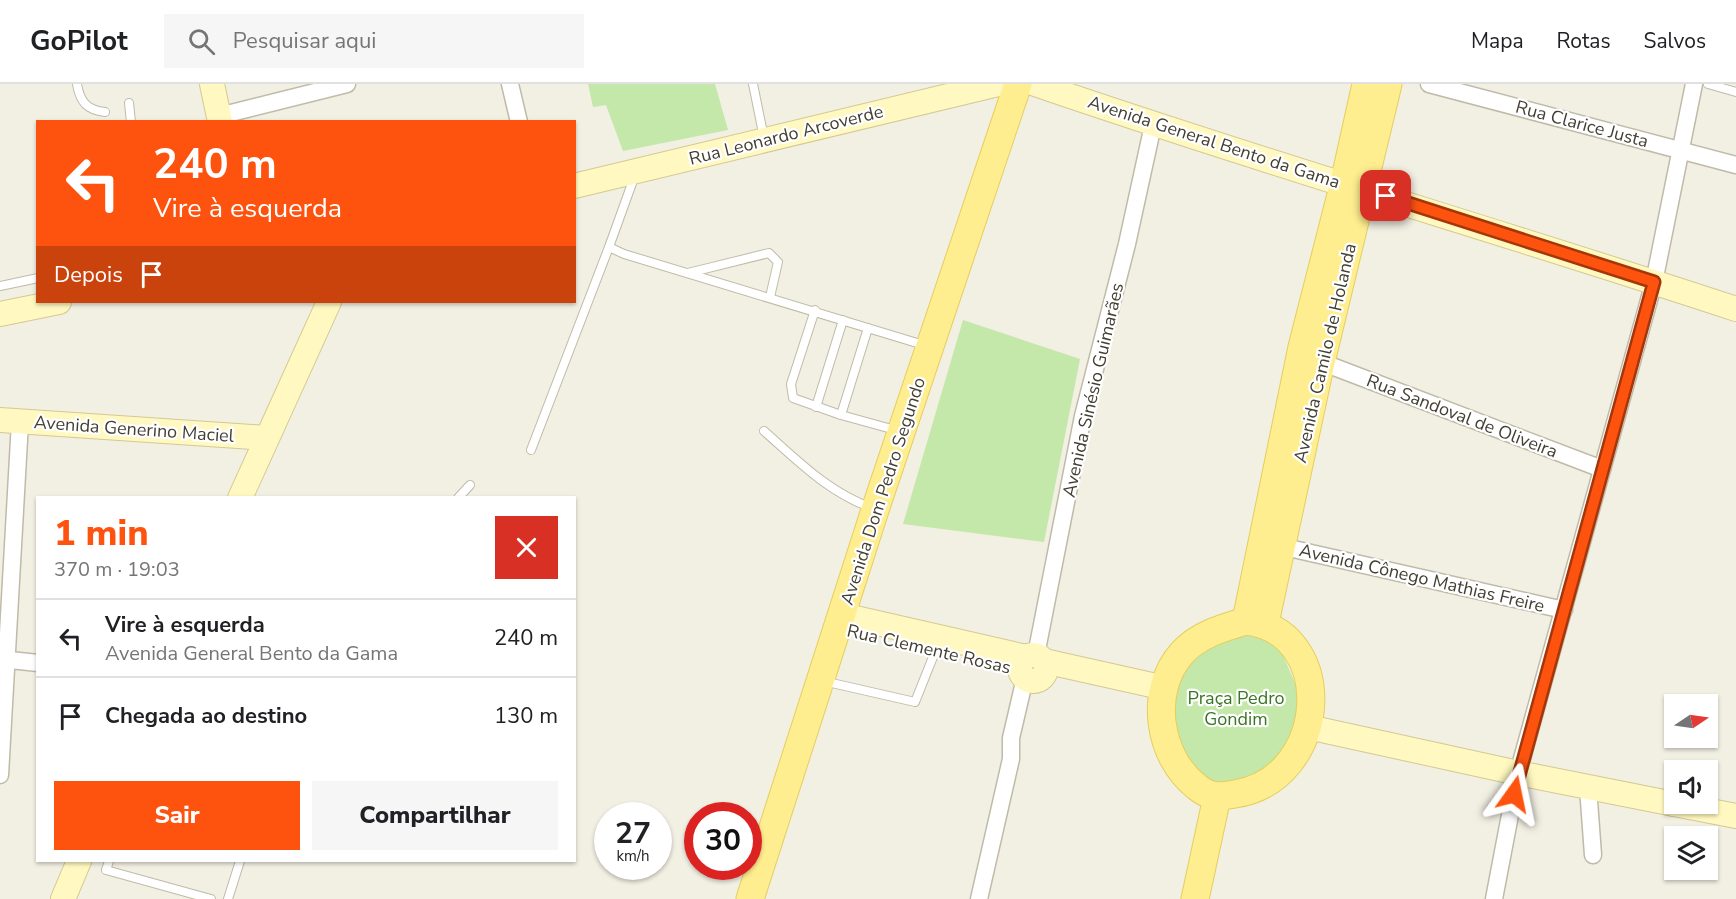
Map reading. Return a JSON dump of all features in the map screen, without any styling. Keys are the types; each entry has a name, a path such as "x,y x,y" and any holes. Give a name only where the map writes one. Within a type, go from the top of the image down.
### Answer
{"main road":[{"name":"Avenida Dom Pedro Segundo","path":"750,899 875,510 932,348 1018,84"},
{"name":"Avenida Camilo de Holanda","path":"1256,622 1280,546 1321,362 1354,186 1366,84"},
{"name":"Avenida Camilo de Holanda","path":"1256,622 1302,347 1388,84"},
{"path":"1256,622 1291,644 1305,669 1311,698 1308,727 1296,755 1274,780 1248,792 1217,797 1203,792 1190,782 1170,757 1163,728 1164,694 1172,668 1192,644 1218,629 1256,622"},
{"path":"1195,899 1217,797"}],"street":[{"path":"214,100 347,84"},
{"path":"510,84 519,120"},
{"name":"Rua Leonardo Arcoverde","path":"576,186 998,84"},
{"name":"Avenida General Bento da Gama","path":"1035,84 1153,125 1354,186 1736,309"},
{"name":"Rua Clarice Justa","path":"1429,84 1736,165"},
{"path":"1494,899 1518,773 1654,282 1694,84"},
{"name":"Avenida Sinésio Guimarães","path":"979,899 1011,759 1011,738 1033,669 1083,416 1127,244 1153,125"},
{"path":"0,314 54,303"},
{"path":"241,496 329,303"},
{"name":"Rua Sandoval de Oliveira","path":"1321,362 1602,469"},
{"path":"0,775 10,421"},
{"name":"Avenida Generino Maciel","path":"10,421 267,438"},
{"name":"Avenida Cônego Mathias Freire","path":"1280,546 1564,610"},
{"name":"Rua Clemente Rosas","path":"840,621 1033,669"},
{"name":"Rua Clemente Rosas","path":"840,621 935,652 1164,694"},
{"path":"3,660 36,663"},
{"path":"1308,727 1664,802"},
{"path":"1588,787 1593,855"},
{"path":"1718,813 1736,816"},
{"path":"63,899 79,862"}],"lane":[{"path":"77,84 82,102 93,110 105,112"},
{"path":"753,84 764,141"},
{"path":"1708,84 1736,92"},
{"path":"129,103 131,120"},
{"path":"531,450 636,171"},
{"path":"609,247 624,254 814,310 932,348"},
{"path":"687,273 769,253 778,262 770,297"},
{"path":"0,286 36,278"},
{"path":"814,310 791,390 796,401 903,431"},
{"path":"816,407 843,320"},
{"path":"840,415 868,328"},
{"path":"764,431 838,493 875,510"},
{"path":"460,496 470,485"},
{"path":"820,680 915,702 935,652"},
{"path":"109,862 106,870 211,899"},
{"path":"228,899 240,862"}],"green space":[{"path":"588,84 715,84 728,130 623,151 606,105 593,107"},
{"path":"963,320 1080,359 1044,542 903,524"},
{"name":"Praça Pedro Gondim","path":"1239,631 1261,636 1282,653 1296,685 1302,711 1277,770 1214,786 1184,759 1171,706 1176,674 1195,648"}],"route":[{"path":"1386,196 1654,282 1514,794"}]}
